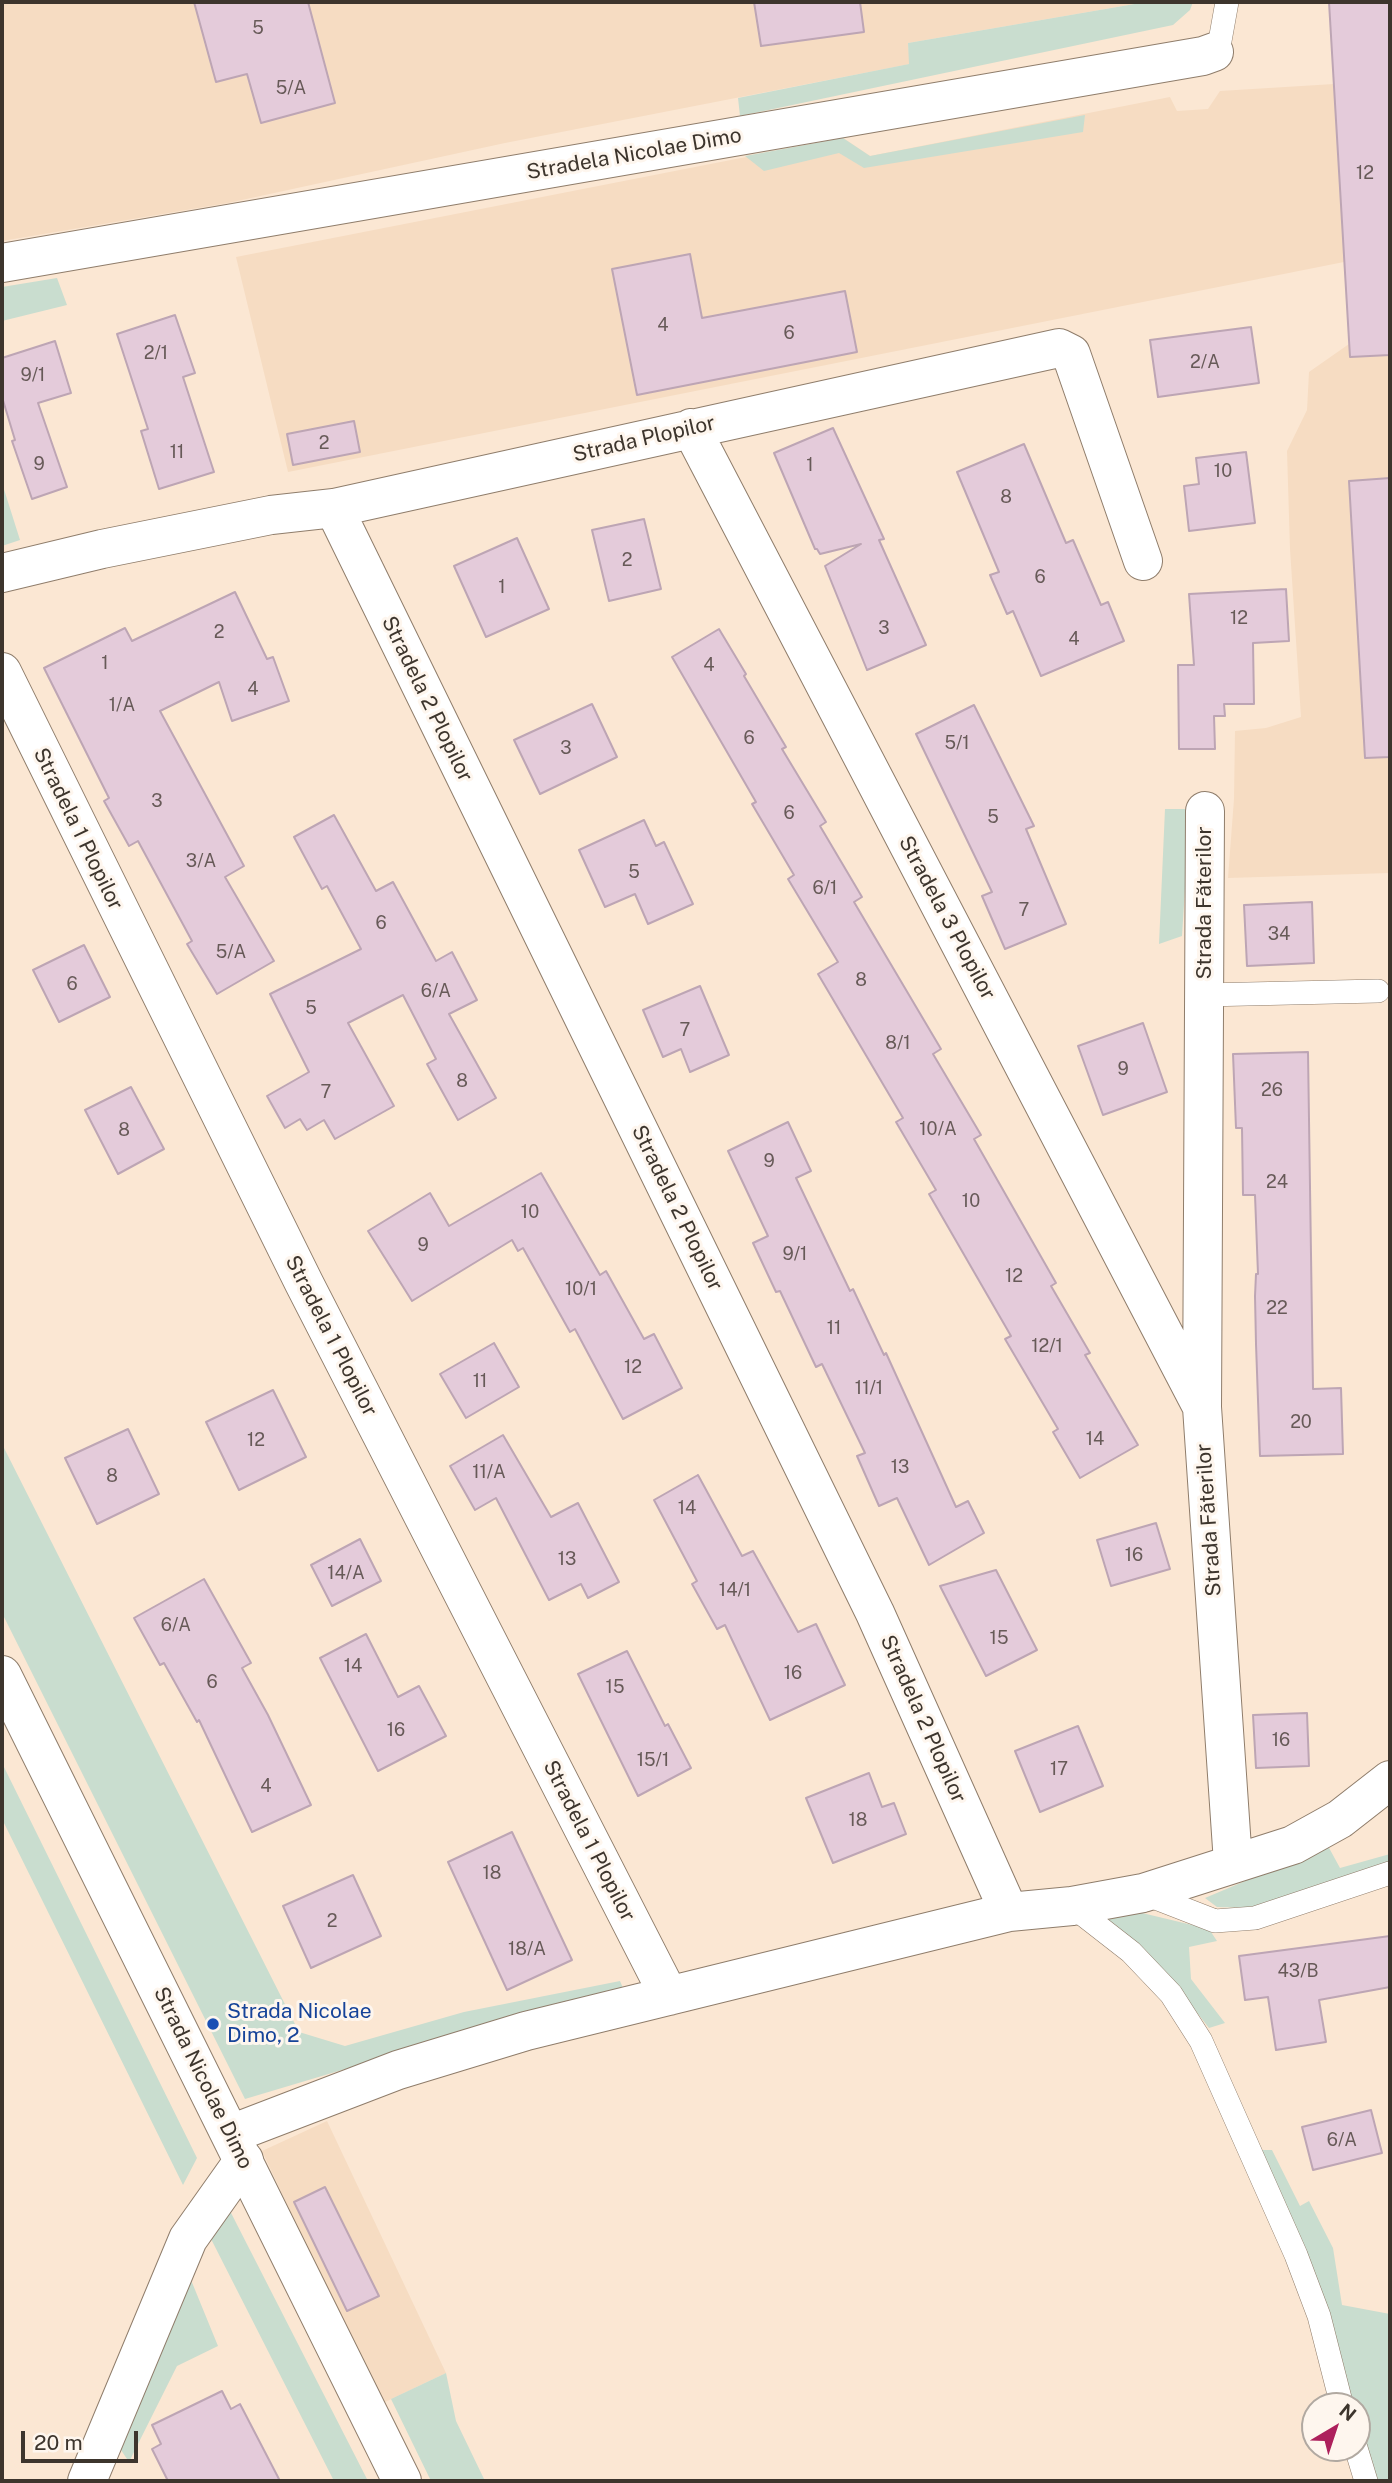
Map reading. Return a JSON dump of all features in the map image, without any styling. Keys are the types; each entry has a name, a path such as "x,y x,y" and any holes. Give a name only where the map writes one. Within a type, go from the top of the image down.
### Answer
{"street":[{"name":"Stradela Nicolae Dimo","path":"2,263 1203,57 1214,52"},
{"name":"Strada Plopilor","path":"2,573 102,549 271,515 334,508 1059,348 1071,354 1143,561"},
{"name":"Stradela 3 Plopilor","path":"691,428 1202,1407"},
{"name":"Stradela 2 Plopilor","path":"334,508 875,1613 1009,1912"},
{"name":"Stradela 1 Plopilor","path":"2,672 303,1283 669,1996"},
{"name":"Strada Făterilor","path":"1205,811 1202,1407 1233,1863"},
{"name":"Strada Nicolae Dimo","path":"2,1675 402,2481"},
{"path":"87,2481 188,2238 237,2147 398,2070 526,2031 1009,1912 1072,1906 1143,1893 1293,1844 1339,1819 1390,1780"}],"lane":[{"name":"Stradela Nicolae Dimo","path":"1214,52 1220,41 1227,2"},
{"name":"Strada Făterilor","path":"1204,995 1378,991"},
{"path":"1143,1893 1215,1921 1255,1918 1390,1873"},
{"path":"1072,1906 1132,1952 1171,1994 1200,2041 1296,2255 1319,2316 1338,2392"},
{"path":"1360,2462 1366,2481"}],"shaded area":[{"path":"2,2 1146,2 908,43 910,64 505,143 228,203 2,241"},
{"path":"1329,2 1390,2 1390,873 1228,878 1234,799 1235,731 1266,728 1301,717 1290,549 1287,451 1307,410 1309,372 1349,344 1344,262 288,472 236,257 843,138 870,156 1170,97 1177,111 1208,109 1220,91 1334,84"},
{"path":"327,2121 446,2373 381,2404 262,2151"}],"green space":[{"path":"1146,2 1193,2 1190,10 1173,25 740,116 738,98 909,64 908,43"},
{"path":"1085,115 1083,132 864,168 839,153 764,171 745,156 843,138 870,156"},
{"path":"57,278 67,305 2,321 2,287"},
{"path":"2,483 20,540 2,546"},
{"path":"1165,809 1190,809 1182,936 1159,944"},
{"path":"2,1444 299,2032 345,2046 464,2012 620,1981 626,1995 469,2032 245,2099 2,1613"},
{"path":"2,1763 197,2158 183,2185 2,1819"},
{"path":"1328,1846 1340,1868 1390,1854 1390,1863 1249,1908 1217,1907 1205,1898"},
{"path":"1117,1907 1209,1929 1217,1941 1189,1947 1191,1979 1225,2023 1209,2028 1165,1972 1098,1913"},
{"path":"1261,2150 1272,2150 1300,2206 1309,2201 1333,2248 1342,2305 1390,2314 1390,2481 1377,2481 1370,2462 1371,2392 1346,2392"},
{"path":"228,2207 368,2481 334,2481 210,2237"},
{"path":"191,2280 218,2346 177,2366 129,2462 117,2444"},
{"path":"446,2373 456,2421 485,2481 431,2481 391,2399"}],"building":[{"path":"194,2 308,2 335,103 261,123 247,74 216,82"},
{"path":"754,2 860,2 864,32 761,46"},
{"path":"1329,2 1390,2 1390,355 1350,357"},
{"path":"690,254 702,318 845,291 857,352 637,395 612,269"},
{"path":"175,315 195,373 183,377 214,472 159,489 141,431 148,429 117,334"},
{"path":"1251,327 1259,383 1158,397 1150,340"},
{"path":"55,341 71,393 38,403 67,487 32,499 12,441 15,440 2,397 2,358"},
{"path":"354,421 360,452 293,465 287,434"},
{"path":"833,428 884,539 879,540 926,645 867,670 825,566 861,544 820,554 815,549 774,453"},
{"path":"1024,444 1066,543 1073,540 1101,605 1108,602 1124,641 1041,676 1013,611 1007,614 990,575 999,572 957,472"},
{"path":"1246,452 1255,523 1189,531 1184,486 1199,484 1196,458"},
{"path":"1390,478 1390,757 1365,758 1349,481"},
{"path":"644,519 661,589 609,601 592,530"},
{"path":"517,538 549,609 486,637 454,566"},
{"path":"1286,589 1289,641 1253,643 1254,704 1224,704 1225,716 1214,716 1215,749 1179,749 1178,665 1194,665 1189,594"},
{"path":"235,592 267,659 273,657 289,701 232,721 219,682 160,711 244,866 225,877 274,961 217,994 187,944 192,941 138,841 129,846 104,801 109,798 44,668 125,628 132,641"},
{"path":"719,629 786,747 782,749 826,822 820,826 862,897 854,902 941,1049 933,1054 981,1135 974,1139 1056,1283 1051,1286 1090,1353 1085,1355 1138,1445 1080,1478 1053,1432 1058,1429 1005,1339 1011,1336 929,1194 936,1190 896,1122 903,1118 818,974 838,962 788,879 794,875 752,804 756,802 672,657"},
{"path":"592,704 617,757 540,794 514,740"},
{"path":"974,705 1034,826 1026,829 1066,924 1005,949 982,896 992,892 916,734"},
{"path":"334,815 376,891 393,882 436,961 452,952 477,1000 449,1014 496,1098 458,1120 427,1064 436,1059 403,995 348,1023 394,1106 335,1139 324,1120 307,1130 300,1119 285,1128 267,1096 309,1072 270,994 361,949 327,886 322,889 294,837"},
{"path":"644,820 656,846 664,842 693,904 648,924 635,894 605,907 579,850"},
{"path":"1312,902 1314,963 1247,966 1244,905"},
{"path":"84,945 110,997 59,1022 33,970"},
{"path":"700,986 729,1055 690,1072 681,1049 663,1057 643,1010"},
{"path":"1143,1023 1167,1092 1103,1115 1078,1046"},
{"path":"1308,1052 1313,1389 1341,1388 1343,1454 1260,1456 1255,1195 1243,1195 1242,1128 1236,1128 1233,1054"},
{"path":"131,1087 164,1149 118,1174 85,1110"},
{"path":"788,1122 811,1171 796,1178 850,1291 853,1289 884,1355 886,1353 956,1507 968,1501 984,1533 929,1565 897,1498 879,1506 857,1456 865,1453 822,1364 816,1367 780,1291 776,1292 753,1243 768,1236 728,1151"},
{"path":"541,1173 600,1275 606,1271 644,1339 654,1334 682,1388 623,1419 575,1329 570,1332 523,1248 518,1251 512,1240 412,1301 368,1231 430,1193 449,1226"},
{"path":"494,1343 519,1387 466,1418 440,1374"},
{"path":"273,1390 306,1457 239,1490 206,1422"},
{"path":"128,1429 159,1494 97,1524 65,1458"},
{"path":"503,1435 551,1517 578,1503 619,1582 588,1598 581,1584 549,1600 496,1498 475,1510 450,1466"},
{"path":"698,1475 742,1556 753,1551 798,1632 816,1624 845,1685 770,1720 725,1625 717,1629 692,1584 697,1581 654,1500"},
{"path":"1156,1523 1170,1569 1111,1586 1097,1540"},
{"path":"360,1539 381,1581 332,1606 311,1565"},
{"path":"996,1570 1037,1650 986,1676 940,1586"},
{"path":"204,1579 251,1663 242,1668 311,1805 252,1832 199,1720 197,1722 164,1663 160,1665 134,1618"},
{"path":"366,1634 398,1697 419,1686 446,1736 378,1771 320,1658"},
{"path":"627,1651 665,1726 668,1724 691,1768 638,1796 578,1674"},
{"path":"1307,1713 1309,1766 1256,1768 1253,1715"},
{"path":"1078,1726 1103,1786 1040,1812 1015,1751"},
{"path":"869,1773 882,1807 894,1803 906,1834 833,1863 806,1798"},
{"path":"512,1832 572,1960 507,1990 448,1862"},
{"path":"353,1875 381,1936 311,1968 283,1906"},
{"path":"1390,1936 1390,1987 1319,2000 1326,2042 1276,2050 1268,1997 1245,2000 1239,1956"},
{"path":"1371,2110 1382,2153 1313,2170 1302,2127"},
{"path":"325,2187 379,2296 347,2311 294,2202"},
{"path":"222,2391 231,2409 240,2404 280,2481 168,2481 152,2449 161,2444 152,2425"}],"place":[{"name":"Strada Nicolae Dimo, 2","path":"213,2024"}]}
